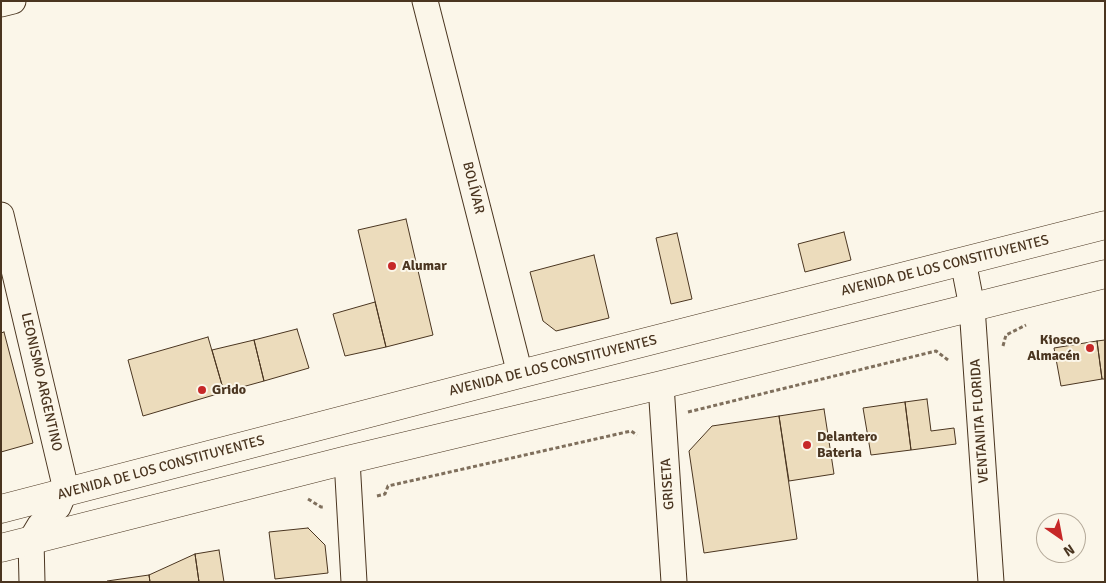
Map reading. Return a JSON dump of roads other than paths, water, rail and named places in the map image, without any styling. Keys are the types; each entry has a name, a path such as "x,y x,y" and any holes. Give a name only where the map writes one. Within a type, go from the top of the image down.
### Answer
{"main road":[{"name":"AVENIDA DE LOS CONSTITUYENTES","path":"1,509 520,374 1105,226"},
{"path":"1,548 347,460 661,385 1105,274"}],"street":[{"path":"1,4 13,1"},
{"name":"BOLÍVAR","path":"425,1 520,374"},
{"name":"LEONISMO ARGENTINO","path":"1,214 64,481 64,493"},
{"name":"VENTANITA FLORIDA","path":"963,262 972,308 991,582"},
{"name":"GRISETA","path":"661,385 674,582"},
{"path":"347,460 354,582"},
{"path":"32,582 31,540 40,525 58,507 64,493"}],"place":[{"name":"Alumar","path":"392,266"},
{"name":"Kiosco Almacén","path":"1090,348"},
{"name":"Grido","path":"202,390"},
{"name":"Delantero Bateria","path":"807,445"}]}
